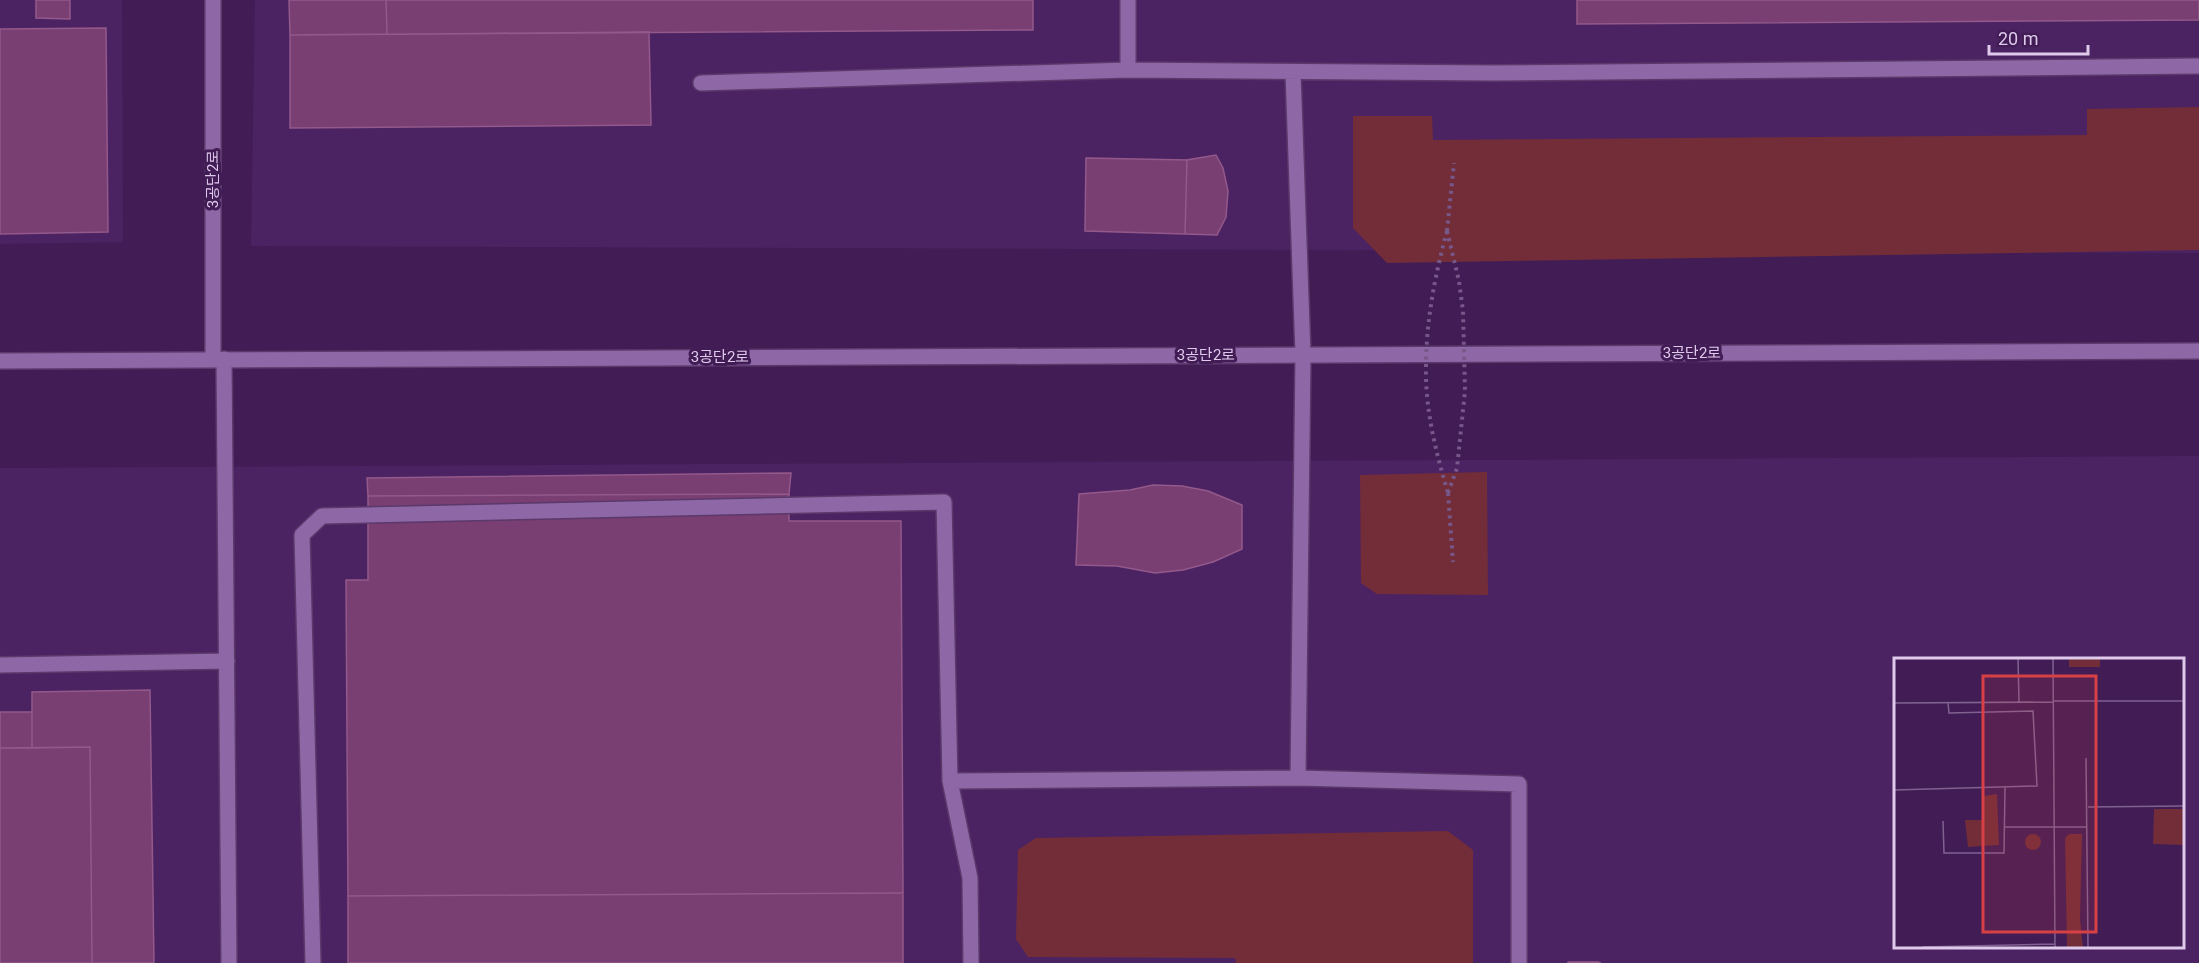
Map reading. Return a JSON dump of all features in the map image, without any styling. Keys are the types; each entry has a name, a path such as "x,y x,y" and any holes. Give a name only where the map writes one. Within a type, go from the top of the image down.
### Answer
{"street":[{"name":"3공단2로","path":"213,0 218,359"},
{"path":"1128,0 1128,70"},
{"path":"701,82 1128,70 1494,73 2199,66"},
{"path":"1293,73 1303,354 1298,778"},
{"name":"3공단2로","path":"0,361 2199,351"},
{"path":"218,359 227,661 229,963"},
{"path":"313,963 302,535 322,516 944,502 950,781 970,878 971,963"},
{"path":"0,665 227,661"},
{"path":"950,781 1298,778 1519,784 1519,963"}],"path":[{"path":"1453,562 1448,493 1432,428 1426,367 1432,298 1437,265 1447,231 1454,164"},
{"path":"1447,231 1459,281 1463,311 1466,391 1457,468 1448,493"}],"shaded area":[{"path":"0,0 122,0 123,242 0,244"},
{"path":"255,0 2199,0 2199,253 251,246"},
{"path":"2199,107 2199,250 1387,263 1353,228 1353,116 1432,116 1433,140 2087,135 2087,109"},
{"path":"2199,456 2199,963 0,963 0,468"},
{"path":"1487,472 1488,595 1377,594 1361,583 1360,475"},
{"path":"1448,831 1473,850 1473,963 1236,963 1235,958 1028,957 1016,939 1018,850 1036,838"}],"building":[{"path":"36,0 70,0 70,19 36,18"},
{"path":"289,0 386,0 387,34 290,35"},
{"path":"289,0 1033,0 1033,30 290,35"},
{"path":"1577,0 2199,0 2199,20 1577,24"},
{"path":"106,28 108,232 0,234 0,29"},
{"path":"649,32 651,125 290,128 290,35"},
{"path":"1216,155 1223,168 1228,191 1226,217 1217,235 1185,234 1187,160"},
{"path":"1086,158 1187,160 1185,234 1085,231"},
{"path":"791,473 789,494 368,496 367,478"},
{"path":"1153,485 1182,486 1208,491 1242,505 1242,549 1213,562 1183,570 1155,573 1117,566 1076,565 1079,494 1130,490"},
{"path":"789,494 789,521 901,521 903,893 348,896 346,580 368,580 368,496"},
{"path":"150,690 154,963 92,963 90,747 32,748 32,692"},
{"path":"0,712 32,712 32,748 0,748"},
{"path":"90,747 92,963 0,963 0,748"},
{"path":"903,893 903,963 348,963 348,896"},
{"path":"1598,962 1601,963 1567,963"}]}
